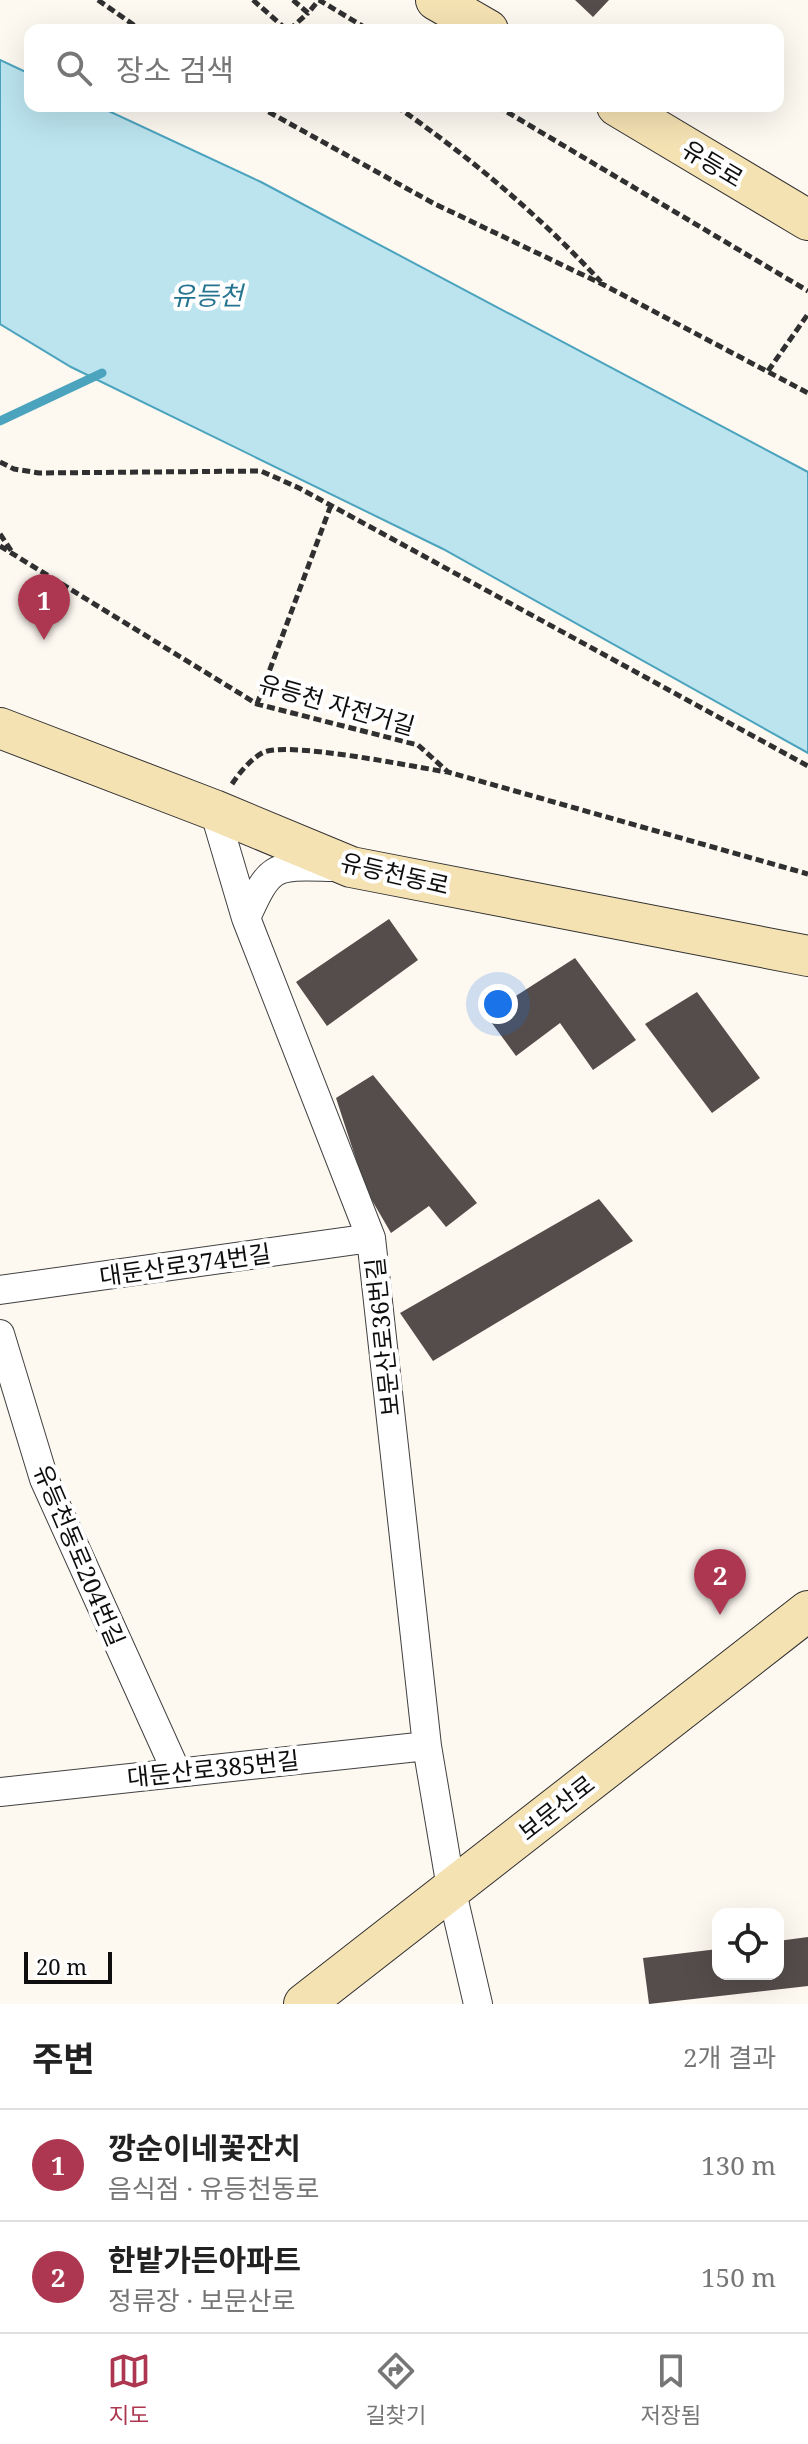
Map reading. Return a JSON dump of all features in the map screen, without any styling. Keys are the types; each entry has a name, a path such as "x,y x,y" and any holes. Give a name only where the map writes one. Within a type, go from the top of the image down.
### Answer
{"main road":[{"path":"436,0 478,24"},
{"name":"유등로","path":"627,112 808,220"},
{"name":"유등천동로","path":"0,728 214,810 351,867 808,956"},
{"name":"보문산로","path":"304,2004 808,1611"}],"street":[{"name":"보문산로36번길","path":"214,810 246,918 371,1238 427,1746 451,1888 478,2004"},
{"path":"246,918 263,879 284,866 351,867"},
{"name":"대둔산로374번길","path":"0,1290 371,1238"},
{"name":"유등천동로204번길","path":"0,1334 44,1479 176,1771"},
{"name":"대둔산로385번길","path":"0,1792 427,1746"}],"path":[{"path":"98,0 132,24"},
{"path":"253,0 281,24"},
{"path":"293,0 308,13"},
{"path":"295,24 319,0 359,24"},
{"path":"269,112 433,203 604,285 808,393"},
{"path":"405,112 450,144 556,233 604,285"},
{"path":"507,112 808,291"},
{"path":"768,371 808,314"},
{"path":"0,462 14,469 39,473 261,471 331,505 808,766"},
{"path":"257,704 331,505"},
{"path":"0,534 15,557"},
{"name":"유등천 자전거길","path":"0,546 257,704 418,745 448,772 808,874"},
{"path":"214,810 241,771 265,751 296,749 448,772"}],"water":[{"name":"유등천","path":"0,60 24,71 24,112 111,112 261,182 808,472 808,753 443,549 71,367 0,324"}],"building":[{"path":"575,0 609,0 593,17"},
{"path":"389,919 418,960 327,1026 296,982"},
{"path":"575,958 636,1040 593,1070 560,1023 516,1056 486,1015"},
{"path":"697,992 760,1078 712,1113 645,1024"},
{"path":"373,1075 477,1203 446,1227 429,1206 391,1233 366,1190 336,1098"},
{"path":"599,1199 633,1241 433,1361 400,1313"},
{"path":"808,1937 808,1986 649,2004 643,1958 712,1950 712,1980 784,1980 784,1940"}],"waterway":[{"path":"0,421 102,373"}],"place":[{"name":"깡순이네꽃잔치","path":"44,640"},
{"name":"한밭가든아파트","path":"720,1615"}]}
